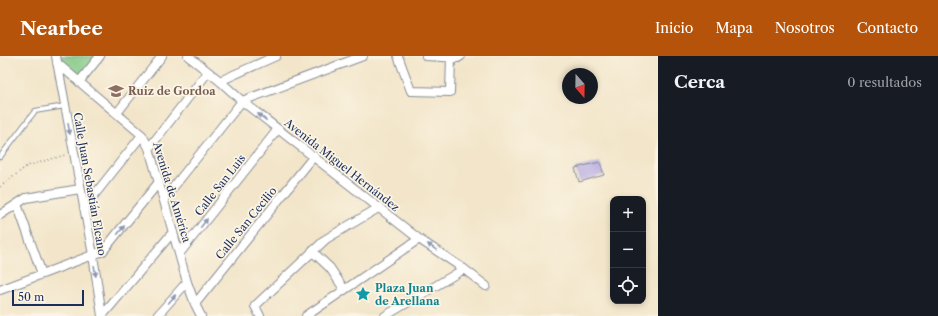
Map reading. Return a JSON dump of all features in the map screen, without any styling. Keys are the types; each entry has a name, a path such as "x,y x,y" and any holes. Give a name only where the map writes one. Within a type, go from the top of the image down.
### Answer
{"street":[{"path":"79,82 100,56"},
{"path":"117,113 162,56"},
{"name":"Avenida Miguel Hernández","path":"188,56 220,80 242,101 419,239 464,269 486,286"},
{"path":"220,80 276,56"},
{"path":"164,199 242,101 363,56"},
{"path":"398,56 411,91 450,92 450,57"},
{"path":"426,56 458,58 461,56"},
{"name":"Avenida de América","path":"57,60 79,82 142,135 149,148 187,282 201,316"},
{"name":"Calle Juan Sebastián Elcano","path":"57,60 93,256 102,316"},
{"path":"149,148 208,72"},
{"name":"Calle San Luis","path":"180,254 278,129"},
{"path":"84,208 142,135"},
{"name":"Calle San Cecilio","path":"195,304 314,156"},
{"path":"0,290 103,251 159,182"},
{"path":"0,215 26,198 80,189"},
{"path":"17,204 42,274"},
{"path":"260,316 255,306 312,251 326,239 380,208"},
{"path":"102,316 173,232"},
{"path":"306,316 419,239"},
{"path":"312,251 330,268 344,289"},
{"path":"385,316 464,269"},
{"path":"157,316 187,282"}],"lane":[{"path":"0,157 35,111 65,106"}],"path":[{"path":"0,187 27,166 73,152"}],"green space":[{"path":"56,56 100,56 79,82"}],"building":[{"path":"600,162 604,175 579,182 575,168"}],"place":[{"name":"Ruiz de Gordoa","path":"116,91"},
{"name":"Plaza Juan de Arellana","path":"363,294"}]}
